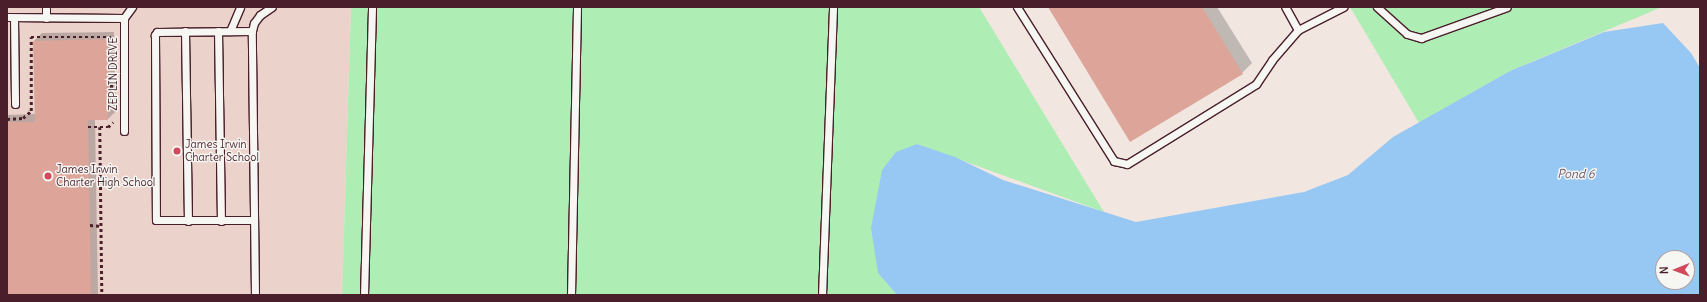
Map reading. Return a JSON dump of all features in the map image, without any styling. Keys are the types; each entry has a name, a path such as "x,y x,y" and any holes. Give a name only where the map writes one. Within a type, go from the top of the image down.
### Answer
{"lane":[{"path":"46,7 46,18"},
{"path":"15,104 10,17 124,18 132,7"},
{"path":"230,31 240,7"},
{"path":"255,295 252,31 254,23 260,15 272,7"},
{"path":"364,295 372,7"},
{"path":"571,295 577,7"},
{"path":"822,295 833,7"},
{"path":"1018,7 1114,162 1127,164 1256,84 1272,60 1298,30 1344,7"},
{"path":"1285,7 1298,30"},
{"path":"1377,7 1407,34 1421,38 1507,7"},
{"name":"ZEPLIN DRIVE","path":"124,18 124,131"},
{"path":"218,31 221,221"},
{"path":"252,31 157,32 155,35 156,220 254,220"},
{"path":"185,32 188,221"}],"path":[{"path":"7,119 23,118 31,112 31,37 111,37 112,108"},
{"path":"88,127 100,127 113,124 113,116"},
{"path":"100,127 102,295"},
{"path":"90,225 101,226"}],"shaded area":[{"name":"James Irwin Charter School","path":"7,7 351,7 342,295 7,295"}],"green space":[{"path":"979,7 1104,212 917,144 878,273 897,295 342,295 351,8"},
{"path":"1350,7 1662,7 1510,71 1419,123"}],"water":[{"name":"Pond 6","path":"1663,23 1691,53 1700,68 1700,295 897,295 878,273 871,228 882,170 896,152 917,144 955,157 1003,180 1136,222 1304,192 1348,175 1393,137 1510,71 1604,32"}],"building":[{"path":"1048,7 1202,7 1243,74 1130,142"},
{"name":"James Irwin Charter High School","path":"107,39 108,120 88,120 91,295 7,295 7,122 35,122 33,41"}],"place":[{"name":"James Irwin Charter School","path":"177,151"},
{"name":"James Irwin Charter High School","path":"48,176"}]}
